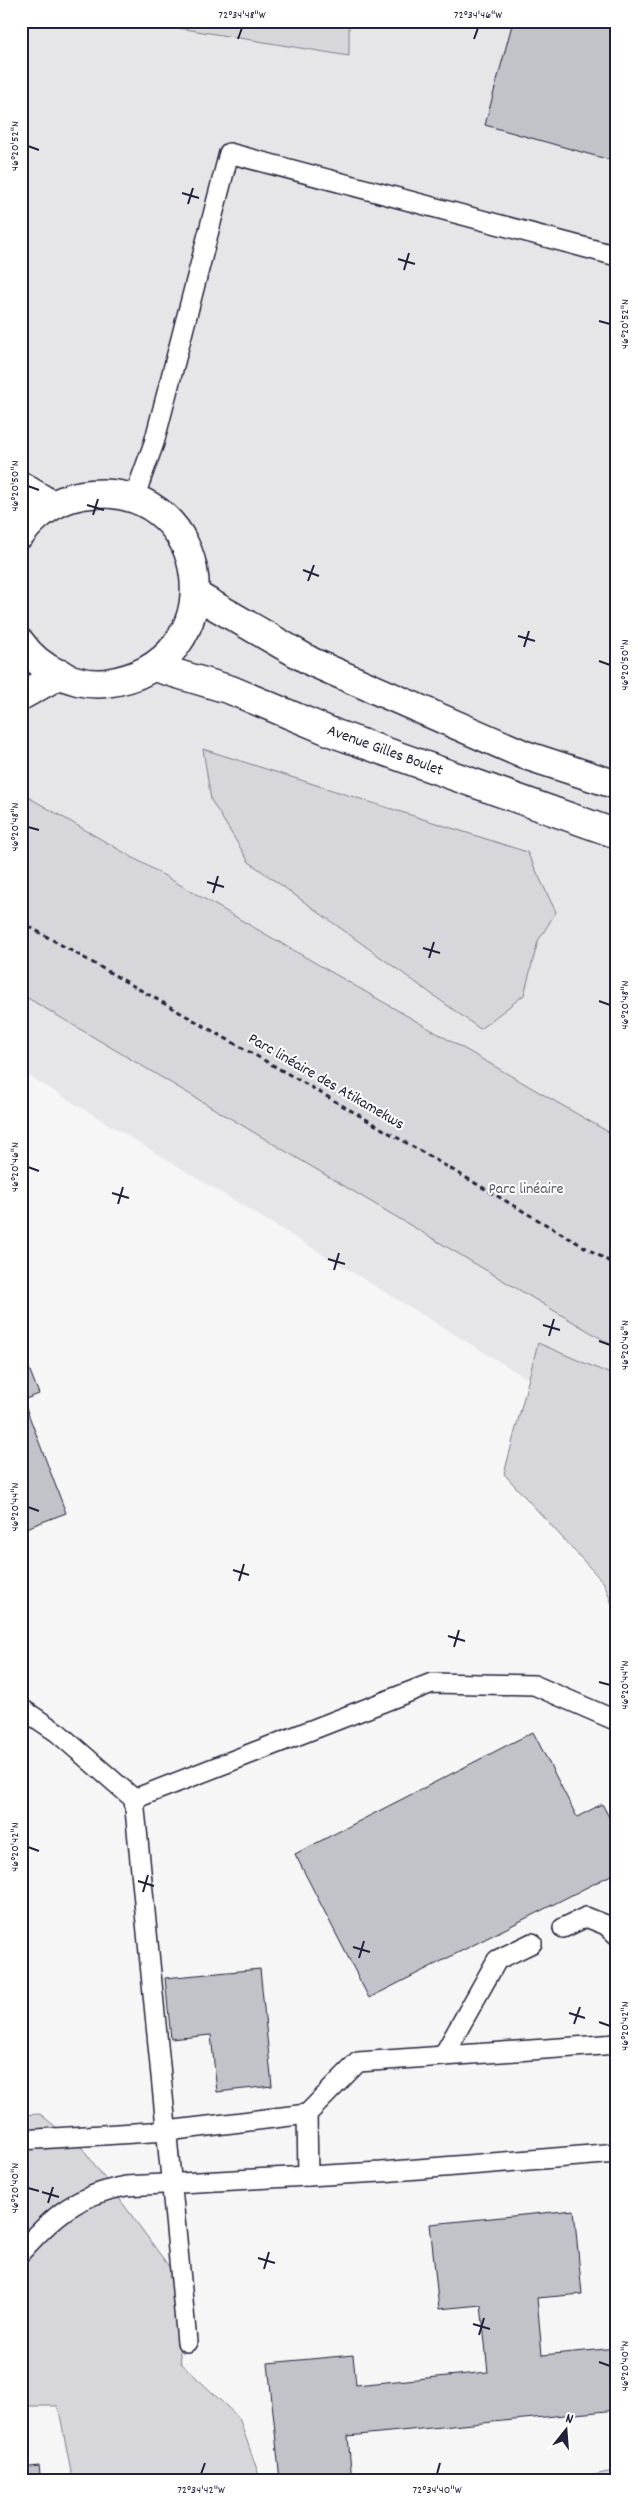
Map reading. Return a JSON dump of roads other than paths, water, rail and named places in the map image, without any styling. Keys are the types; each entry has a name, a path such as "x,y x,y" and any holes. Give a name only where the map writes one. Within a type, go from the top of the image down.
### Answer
{"street":[{"path":"21,486 52,505"},
{"path":"21,534 32,521 52,505 78,495 106,492 134,498 161,514 181,536 193,565 196,595 190,623 175,648 154,667 128,680 98,684 69,679 43,665 21,642"},
{"path":"196,595 312,662 525,755 617,785"},
{"name":"Avenue Gilles Boulet","path":"154,667 231,690 336,734 617,834"},
{"path":"21,696 60,674"}],"lane":[{"path":"134,498 154,443 229,154 617,256"},
{"path":"134,1799 432,1683 534,1685 617,1721"},
{"path":"21,1708 58,1733 134,1799 187,2342"},
{"path":"563,1928 586,1916 606,1925 617,1934"},
{"path":"443,2056 497,1960 532,1944"},
{"path":"21,2140 167,2131 307,2114 358,2062 617,2044"},
{"path":"307,2114 308,2176"},
{"path":"21,2252 67,2207 101,2191 126,2186 308,2176 617,2153"}],"park label":[{"name":"Parc linéaire","path":"526,1189"}]}
